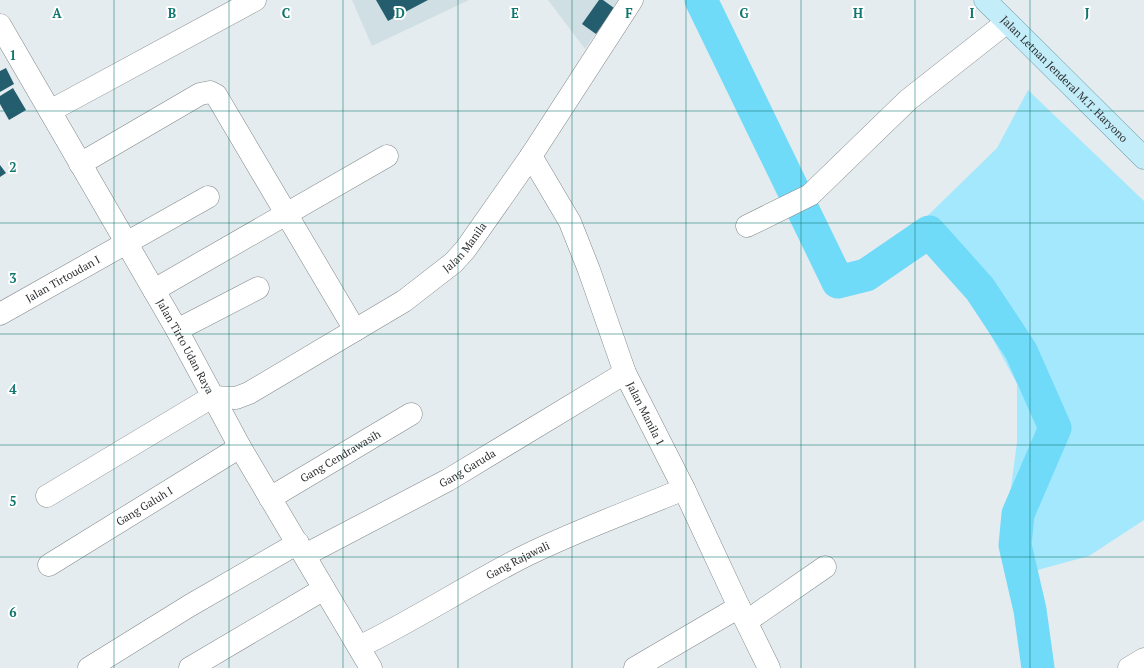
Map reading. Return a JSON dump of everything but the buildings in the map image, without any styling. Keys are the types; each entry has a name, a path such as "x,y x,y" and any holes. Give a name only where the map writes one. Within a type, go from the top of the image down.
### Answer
{"main road":[{"name":"Jalan Letnan Jenderal M.T. Haryono","path":"992,2 1007,22 1144,158"}],"street":[{"path":"50,111 255,0"},
{"name":"Jalan Manila","path":"212,396 236,398 249,393 404,301 453,263 465,250 531,156 632,0"},
{"path":"747,226 783,210 810,195 908,100 1007,22"},
{"name":"Jalan Tirto Udan Raya","path":"2,33 50,111 177,330 240,447 302,549 371,668"},
{"path":"80,164 200,94 210,92 216,95 288,214 355,330"},
{"path":"154,290 387,156"},
{"name":"Jalan Manila 1","path":"531,156 570,222 577,237 625,373 684,489 769,668"},
{"name":"Jalan Tirtoudan I","path":"0,314 208,197"},
{"path":"177,330 258,288"},
{"name":"Gang Garuda","path":"88,668 189,606 302,549 448,480 625,373"},
{"path":"47,496 212,396"},
{"name":"Gang Cendrawasih","path":"270,498 411,414"},
{"name":"Gang Galuh I","path":"48,565 240,447"},
{"name":"Gang Rajawali","path":"359,647 409,623 519,559 684,489"},
{"path":"635,668 743,614 825,567"},
{"path":"190,668 324,589"},
{"path":"1129,668 1144,659"}],"shaded area":[{"path":"352,0 469,0 372,46"},
{"path":"548,0 618,0 585,49"},
{"path":"1028,90 1144,201 1144,520 1089,556 1030,572 1010,495 1017,442 1017,384 979,313 916,227 997,148"}],"waterway":[{"path":"701,0 838,282 866,275 929,232 980,289 1021,351 1055,428 1018,514 1015,545 1030,610 1038,668"}]}
